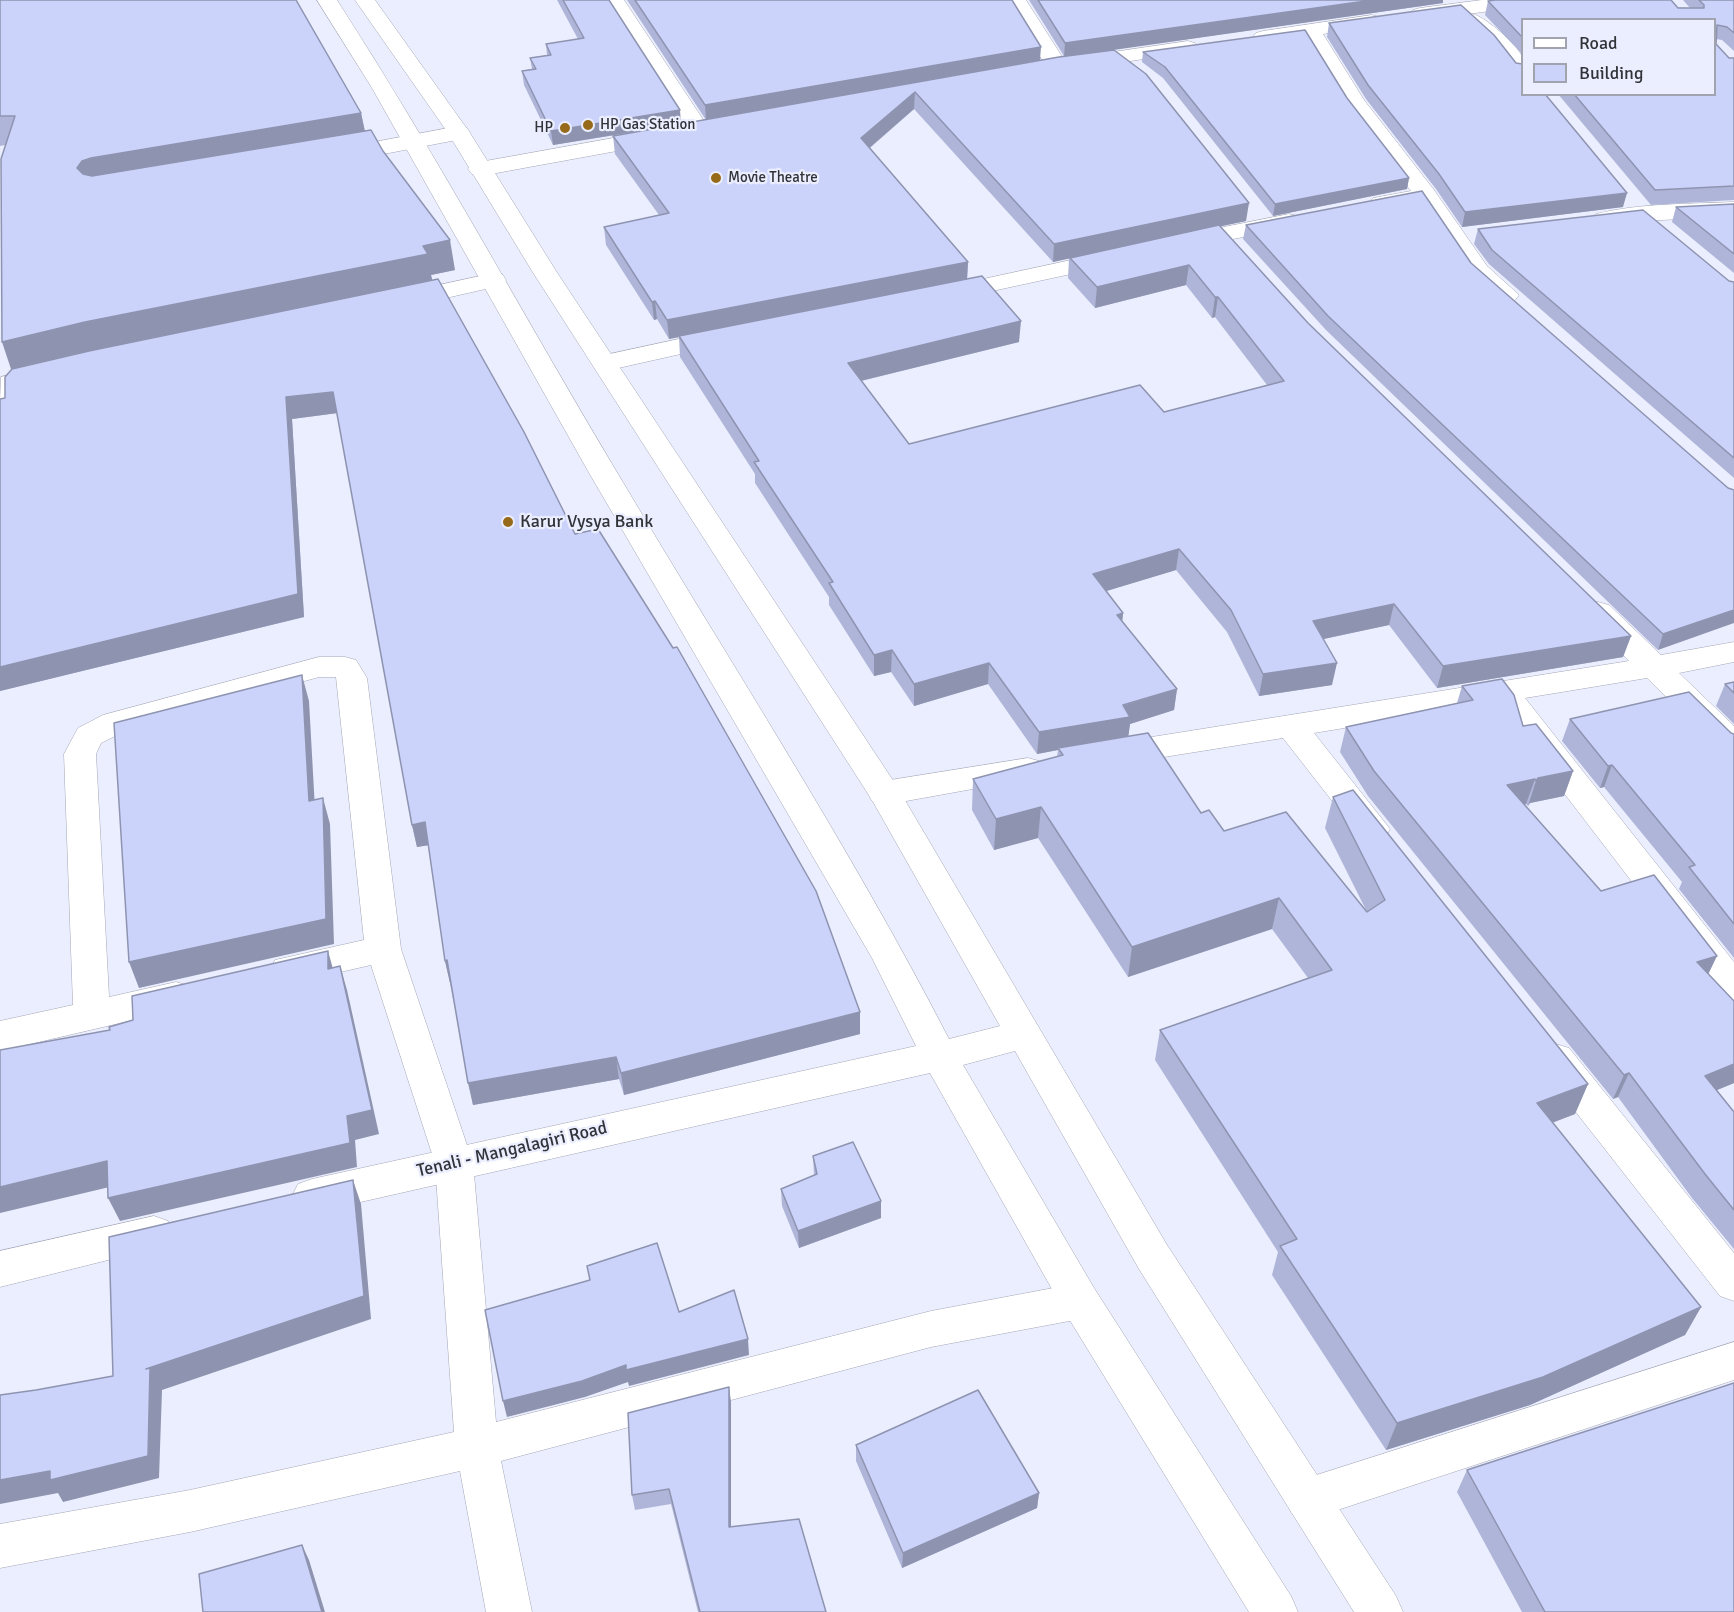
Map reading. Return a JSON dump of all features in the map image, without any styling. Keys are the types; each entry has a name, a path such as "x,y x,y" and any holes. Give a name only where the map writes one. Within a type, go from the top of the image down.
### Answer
{"street":[{"path":"327,0 383,88 614,491 887,953 939,1056 1080,1301 1275,1612"},
{"path":"365,0 459,133 480,169 884,794 1153,1257 1380,1612"},
{"path":"614,0 699,130"},
{"path":"1016,0 1057,66"},
{"path":"1242,40 1400,17 1456,4 1530,0"},
{"path":"1456,4 1500,43 1521,69"},
{"path":"1310,31 1355,103 1426,195 1465,236 1478,271 1527,313"},
{"path":"1034,70 1208,45"},
{"path":"1117,57 1145,78"},
{"path":"480,169 722,126"},
{"path":"321,159 459,133"},
{"path":"1359,208 1426,195"},
{"path":"1637,205 1671,236"},
{"path":"1577,222 1637,205 1734,209"},
{"path":"921,300 1222,234 1260,217 1314,217"},
{"path":"1222,234 1246,260"},
{"path":"377,305 494,280"},
{"path":"605,363 747,333"},
{"path":"0,393 10,383 74,368"},
{"path":"1578,592 1734,744"},
{"path":"884,794 1290,724 1654,667 1734,652"},
{"path":"93,1015 80,754 89,736 114,723 319,667 345,667 352,678 383,949 454,1163 477,1447 509,1612"},
{"path":"1502,690 1734,988"},
{"path":"1290,724 1394,855"},
{"path":"255,978 383,949"},
{"path":"0,1036 209,988"},
{"path":"1534,1032 1734,1283"},
{"name":"Tenali - Mangalagiri Road","path":"279,1204 939,1056 1024,1034"},
{"path":"0,1269 186,1225"},
{"path":"0,1546 190,1511 477,1447 931,1329 1080,1301"},
{"path":"1307,1499 1734,1361"}],"building":[{"path":"0,0 296,0 361,113 91,158 82,161 77,168 83,174 92,176 371,130 383,151 450,240 423,246 428,254 85,322 2,342 1,159 15,116 0,116"},
{"path":"563,0 609,0 680,110 551,131 522,71 536,69 530,58 551,55 546,44 584,38"},
{"path":"635,0 1012,0 1041,47 705,105"},
{"path":"1038,0 1373,0 1065,43"},
{"path":"1671,0 1678,8 1704,8 1699,0 1734,0 1734,33 1727,27 1717,25 1716,44 1716,18 1521,18 1521,36 1488,1"},
{"path":"1461,5 1494,35 1516,63 1521,64 1521,96 1547,96 1627,193 1465,212 1439,174 1368,85 1329,23"},
{"path":"1305,30 1347,98 1409,178 1275,204 1165,67 1143,52"},
{"path":"1716,44 1729,58 1734,58 1734,186 1655,190 1576,96 1716,96"},
{"path":"1114,50 1146,74 1249,203 1054,244 915,92 861,138 968,262 667,320 655,301 652,302 604,227 669,213 613,136 1059,57"},
{"path":"1422,191 1471,263 1728,488 1734,490 1734,610 1663,634 1328,316 1246,225"},
{"path":"1734,204 1734,254 1676,207"},
{"path":"1643,210 1729,281 1734,282 1734,458 1492,250 1478,229"},
{"path":"1219,225 1308,323 1631,636 1443,666 1394,604 1313,621 1337,663 1263,674 1231,610 1179,549 1093,574 1123,613 1117,615 1177,689 1123,705 1130,717 1039,732 989,663 914,684 892,650 874,655 829,583 833,582 754,462 759,461 679,336 982,276 1021,321 848,363 909,444 1140,385 1164,412 1284,381 1218,297 1215,297 1189,265 1097,287 1070,258"},
{"path":"438,279 524,432 575,534 598,529 673,648 677,647 816,891 860,1012 621,1073 616,1057 468,1083 447,960 445,961 425,822 412,825 333,392 286,397 298,594 0,667 0,399 5,398 5,377 12,369"},
{"path":"302,675 309,801 323,798 326,919 129,962 114,723"},
{"path":"1502,679 1514,695 1523,726 1536,724 1573,771 1538,778 1536,781 1535,779 1507,785 1601,891 1654,875 1717,956 1697,962 1734,1001 1734,1064 1705,1076 1734,1112 1734,1210 1629,1073 1624,1075 1374,771 1346,727 1473,700 1462,686"},
{"path":"1734,682 1734,693 1725,684"},
{"path":"1689,692 1734,734 1734,924 1689,867 1695,865 1612,765 1608,766 1570,719"},
{"path":"1148,733 1201,813 1209,810 1224,831 1286,812 1367,912 1385,900 1333,797 1353,790 1588,1084 1537,1103 1701,1307 1543,1377 1397,1423 1280,1246 1297,1239 1160,1030 1332,970 1279,898 1132,947 1041,807 996,819 973,779 1063,755 1058,748"},
{"path":"328,951 328,969 340,966 372,1110 347,1116 350,1143 108,1198 107,1161 0,1187 0,1050 110,1030 109,1027 133,1020 132,996"},
{"path":"853,1142 881,1201 798,1231 781,1189 817,1174 813,1156"},
{"path":"353,1180 364,1296 146,1369 150,1368 148,1456 50,1480 50,1471 0,1480 0,1395 113,1376 109,1237"},
{"path":"657,1243 679,1312 734,1290 748,1339 626,1370 626,1365 582,1381 503,1401 485,1310 590,1280 587,1266"},
{"path":"1734,1383 1734,1612 1545,1612 1467,1470"},
{"path":"729,1387 729,1527 799,1519 826,1612 700,1612 669,1489 632,1495 628,1413"},
{"path":"978,1390 1039,1493 903,1553 856,1445"},
{"path":"302,1545 322,1612 203,1612 199,1574"}],"place":[{"name":"HP Gas Station","path":"588,125"},
{"name":"HP","path":"565,128"},
{"name":"Movie Theatre","path":"716,178"},
{"name":"Karur Vysya Bank","path":"508,522"}]}
